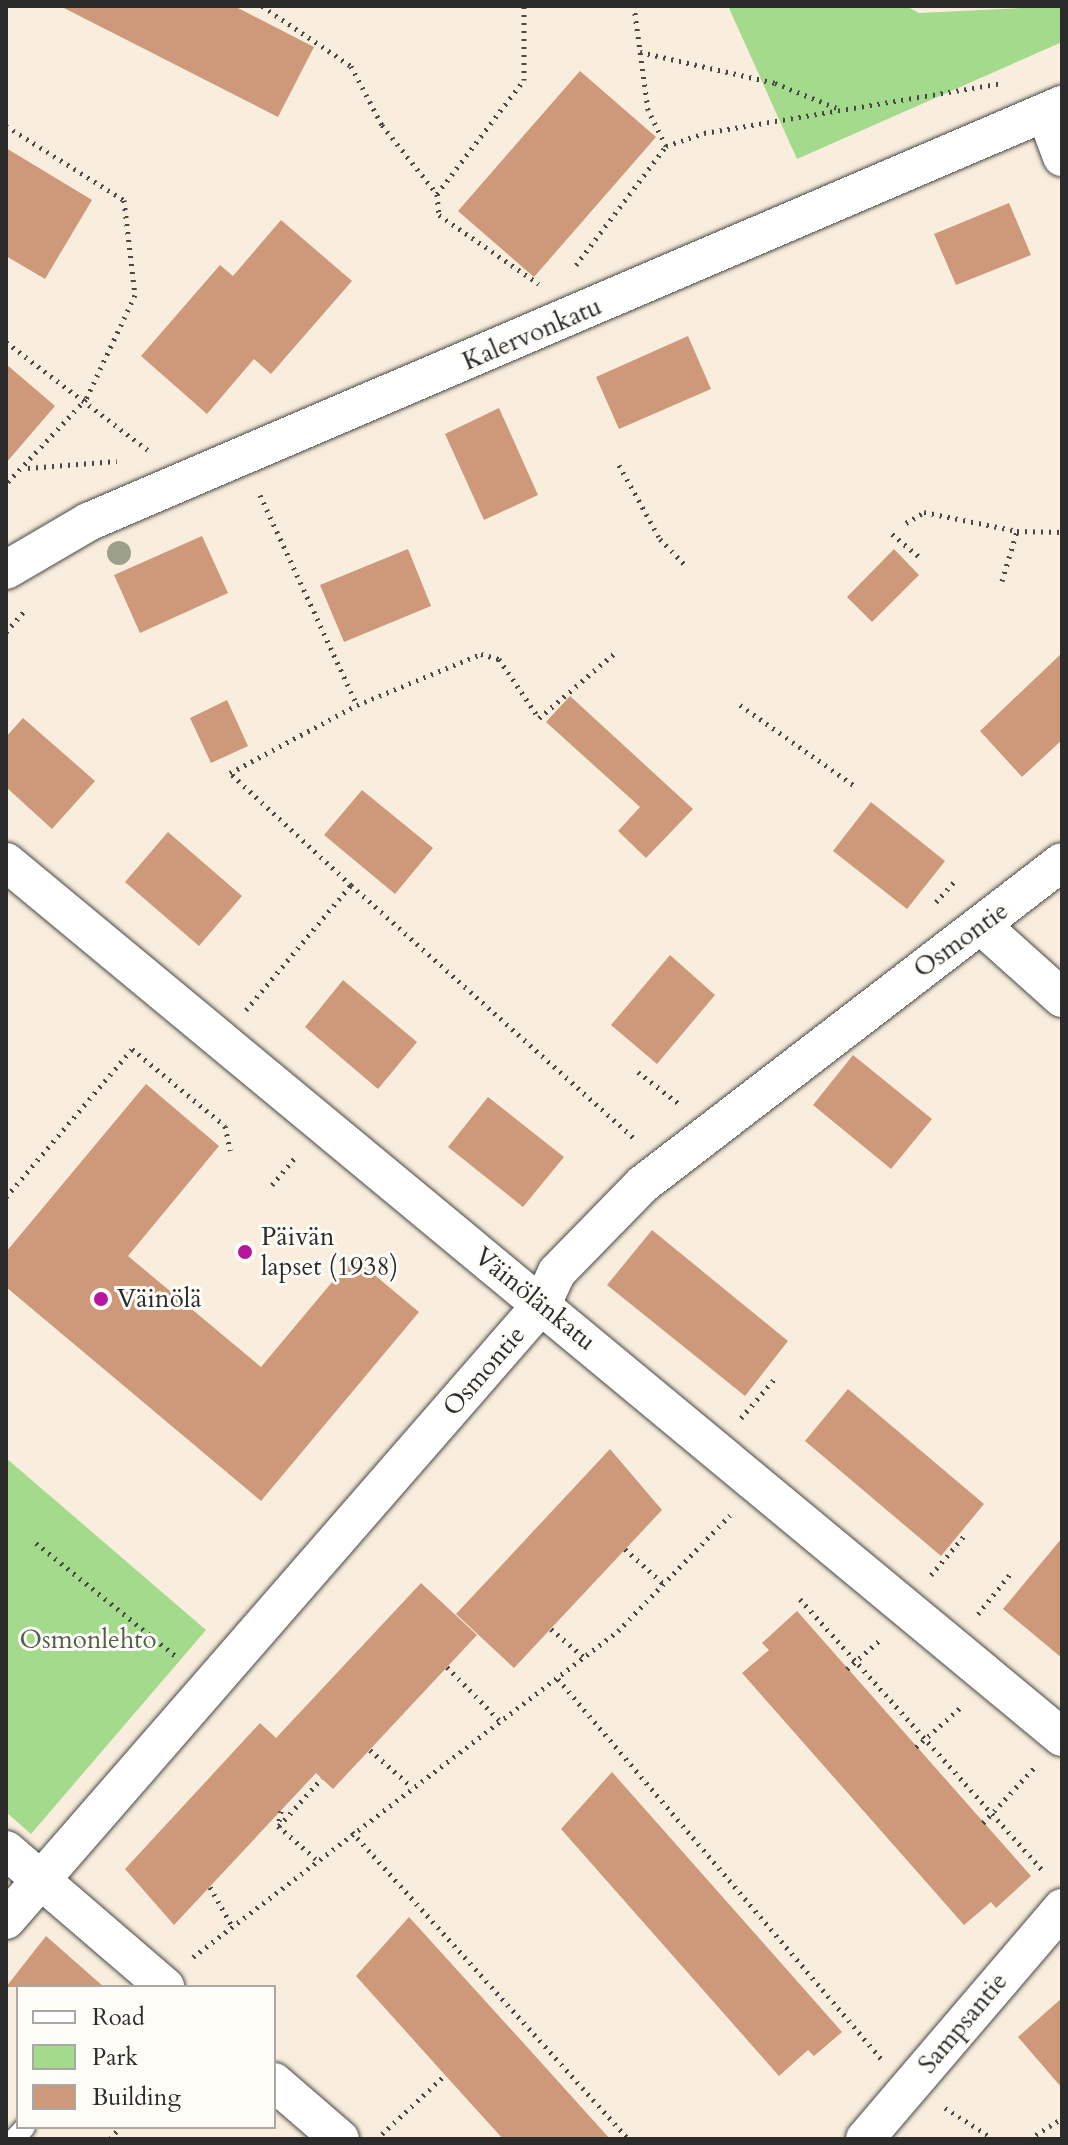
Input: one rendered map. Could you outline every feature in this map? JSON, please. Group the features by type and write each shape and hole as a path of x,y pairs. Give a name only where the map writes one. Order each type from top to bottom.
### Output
{"street":[{"path":"1054,110 1062,157"},
{"name":"Kalervonkatu","path":"6,570 88,522 558,305 1054,110"},
{"name":"Väinölänkatu","path":"6,862 757,1483 1052,1748"},
{"name":"Osmontie","path":"6,1920 542,1304 557,1272 662,1165 871,1004 984,928 1062,862"},
{"path":"984,928 1062,998"},
{"path":"6,1850 51,1867 149,1982"},
{"name":"Sampsantie","path":"865,2139 901,2077 1056,1894"},
{"path":"276,2084 340,2139"}],"path":[{"path":"262,6 351,66 382,125 437,194 439,215 558,305 666,146 838,108 984,82 1010,84"},
{"path":"437,194 524,80 524,6"},
{"path":"634,6 648,110 666,146"},
{"path":"640,52 775,83 838,108"},
{"path":"6,126 124,200 135,295 86,399 28,468 6,484"},
{"path":"6,342 86,399 158,458 145,459"},
{"path":"28,468 132,460"},
{"path":"619,465 660,539 688,568"},
{"path":"254,481 357,705"},
{"path":"906,523 924,512 1017,531 1062,532"},
{"path":"1002,581 1017,531"},
{"path":"892,534 919,557"},
{"path":"616,652 539,718 499,659 481,654 357,705 230,773 648,1151"},
{"path":"740,705 855,786"},
{"path":"249,1006 351,885"},
{"path":"6,1197 132,1049 225,1126 230,1150"},
{"path":"638,1072 688,1111"},
{"path":"272,1185 302,1149"},
{"path":"738,1422 777,1376"},
{"path":"149,1982 232,1926 499,1720 585,1658 666,1586 757,1483"},
{"path":"925,1583 964,1536"},
{"path":"36,1543 211,1685"},
{"path":"625,1549 666,1586"},
{"path":"972,1621 1011,1573"},
{"path":"800,1599 993,1815 1056,1894"},
{"path":"551,1629 585,1658"},
{"path":"847,1669 890,1631"},
{"path":"447,1667 499,1720"},
{"path":"558,1679 862,2044 901,2077 994,2139"},
{"path":"916,1747 970,1699"},
{"path":"983,1823 1052,1748"},
{"path":"370,1750 412,1787"},
{"path":"278,1826 322,1778"},
{"path":"278,1826 281,1811"},
{"path":"278,1826 316,1859"},
{"path":"352,1832 628,2139"},
{"path":"210,1887 232,1926"},
{"path":"378,2138 445,2075"},
{"path":"1029,2139 1062,2118"}],"green space":[{"path":"728,6 906,6 919,13 1062,6 1062,42 797,159"},
{"name":"Osmonlehto","path":"6,1458 206,1630 31,1834 6,1812"}],"building":[{"path":"60,6 234,6 314,47 278,117"},
{"path":"580,71 656,137 534,277 458,211"},
{"path":"6,148 92,200 45,279 6,256"},
{"path":"1009,203 1031,255 956,285 934,234"},
{"path":"281,220 352,281 271,374 254,359 207,414 141,356 220,265 233,276"},
{"path":"688,336 711,389 619,429 596,377"},
{"path":"6,364 55,406 6,463"},
{"path":"499,408 538,495 484,520 445,434"},
{"path":"202,536 228,593 140,633 114,575"},
{"path":"408,549 431,606 344,642 320,585"},
{"path":"894,549 919,575 872,622 847,597"},
{"path":"1062,653 1062,740 1022,777 980,731"},
{"path":"570,696 693,809 646,858 618,831 640,807 546,722"},
{"path":"227,700 248,746 211,763 190,718"},
{"path":"23,718 95,781 52,829 6,787 6,737"},
{"path":"362,790 433,848 395,894 324,835"},
{"path":"871,802 945,861 907,909 833,851"},
{"path":"168,832 242,896 199,946 125,882"},
{"path":"670,955 715,995 657,1064 611,1025"},
{"path":"343,980 417,1042 378,1089 305,1027"},
{"path":"853,1055 932,1119 891,1169 813,1105"},
{"name":"Väinölä","path":"146,1084 219,1146 128,1256 261,1367 353,1257 419,1312 261,1501 6,1287 6,1252"},
{"path":"488,1097 564,1157 523,1207 448,1147"},
{"path":"652,1230 788,1341 745,1396 607,1285"},
{"path":"848,1389 984,1504 941,1556 805,1441"},
{"path":"610,1449 662,1510 514,1668 456,1614"},
{"path":"1062,1538 1062,1658 1003,1609"},
{"path":"421,1583 477,1635 333,1789 316,1773 174,1925 125,1869 260,1723 276,1738"},
{"path":"797,1611 1031,1876 996,1908 991,1902 964,1925 742,1673 769,1650 762,1643"},
{"path":"612,1772 842,2032 814,2056 808,2050 779,2076 561,1829"},
{"path":"409,1917 610,2139 503,2139 445,2075 356,1976"},
{"path":"46,1936 102,1985 16,1985 6,1987"},
{"path":"1062,1998 1062,2088 1018,2037"}],"place":[{"name":"Päivän lapset (1938)","path":"245,1252"},
{"name":"Väinölä","path":"101,1299"}]}
